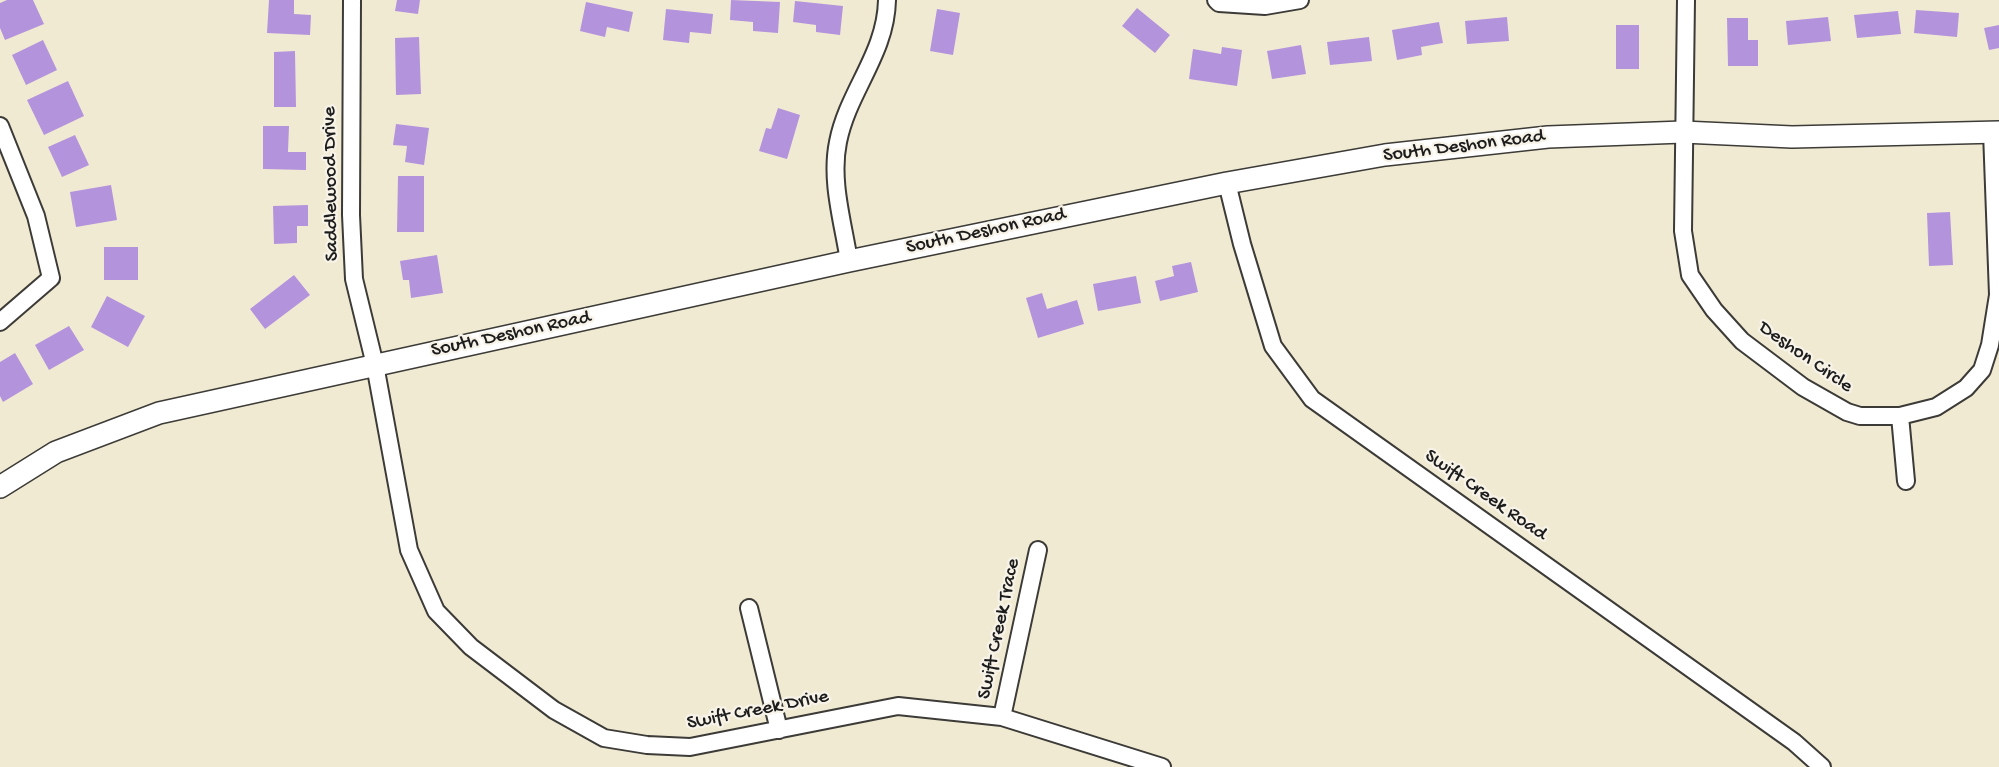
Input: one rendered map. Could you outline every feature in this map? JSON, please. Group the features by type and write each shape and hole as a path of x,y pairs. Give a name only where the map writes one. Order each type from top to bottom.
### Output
{"street":[{"name":"Saddlewood Drive","path":"351,0 351,215 354,279 375,365"},
{"path":"849,261 835,177 838,142 855,92 879,46 887,0"},
{"path":"1216,0 1219,3 1265,6 1300,0"},
{"name":"Deshon Circle","path":"1686,0 1683,231 1690,275 1714,310 1742,341 1803,387 1847,412 1860,417 1900,417 1936,407 1966,388 1982,370 1990,345 1998,295 1996,132"},
{"path":"0,126 36,216 51,278 0,322"},
{"name":"South Deshon Road","path":"0,487 56,452 159,413 849,261 1227,183 1385,155 1548,137 1683,132 1792,137 1996,132"},
{"name":"Swift Creek Road","path":"1227,183 1242,244 1273,346 1312,399 1794,742 1822,767"},
{"name":"Swift Creek Drive","path":"375,365 409,550 436,612 471,647 554,710 604,738 647,745 690,747 898,706 1002,717 1162,767"},
{"path":"1900,417 1906,482"},
{"name":"Swift Creek Trace","path":"1002,717 1038,550"},
{"path":"748,608 778,730"}],"building":[{"path":"7,0 33,0 44,24 5,40 0,28 0,3"},
{"path":"269,0 294,0 294,14 311,15 310,35 267,33"},
{"path":"397,0 420,0 418,14 395,11"},
{"path":"731,0 780,2 778,33 753,31 753,22 730,20"},
{"path":"795,1 843,6 840,35 816,32 816,25 793,22"},
{"path":"586,2 633,12 629,32 607,27 605,37 580,31"},
{"path":"1137,8 1170,35 1155,53 1122,26"},
{"path":"666,9 713,14 711,34 690,32 689,43 663,40"},
{"path":"937,9 960,13 953,55 930,51"},
{"path":"1916,10 1959,13 1957,37 1914,33"},
{"path":"1898,11 1901,34 1857,38 1854,15"},
{"path":"1507,17 1509,41 1467,44 1465,21"},
{"path":"1828,17 1831,41 1788,45 1786,21"},
{"path":"1727,18 1748,18 1748,40 1758,40 1758,66 1728,66"},
{"path":"1439,22 1443,43 1421,47 1422,55 1397,60 1392,30"},
{"path":"1616,25 1639,25 1639,69 1616,69"},
{"path":"1999,25 1999,48 1989,50 1984,28"},
{"path":"419,37 421,94 396,95 395,38"},
{"path":"1369,37 1372,61 1330,65 1327,42"},
{"path":"43,40 57,70 26,85 12,55"},
{"path":"1301,45 1306,74 1272,79 1267,51"},
{"path":"1222,47 1242,50 1237,86 1189,79 1193,49 1221,54"},
{"path":"295,51 296,107 274,107 274,52"},
{"path":"68,81 84,116 44,135 27,100"},
{"path":"778,108 800,115 787,159 759,151 766,128 771,129"},
{"path":"396,124 429,128 424,165 405,162 407,146 393,145"},
{"path":"263,126 289,126 288,152 306,152 306,170 263,169"},
{"path":"75,135 89,165 62,177 48,147"},
{"path":"398,176 424,176 424,232 397,232"},
{"path":"111,185 117,220 76,227 70,192"},
{"path":"308,205 308,226 297,226 297,243 274,244 273,206"},
{"path":"1950,212 1953,265 1929,266 1927,213"},
{"path":"104,247 138,247 138,280 104,280"},
{"path":"437,255 443,293 411,298 409,280 403,280 400,261"},
{"path":"1191,262 1198,292 1160,301 1155,281 1174,276 1172,266"},
{"path":"294,275 310,295 265,329 250,309"},
{"path":"1136,276 1141,303 1098,311 1093,284"},
{"path":"1042,293 1047,309 1077,300 1084,324 1038,338 1026,298"},
{"path":"107,296 145,316 128,347 91,327"},
{"path":"69,326 84,350 49,370 35,345"},
{"path":"15,353 33,384 3,402 0,396 0,362"}]}
